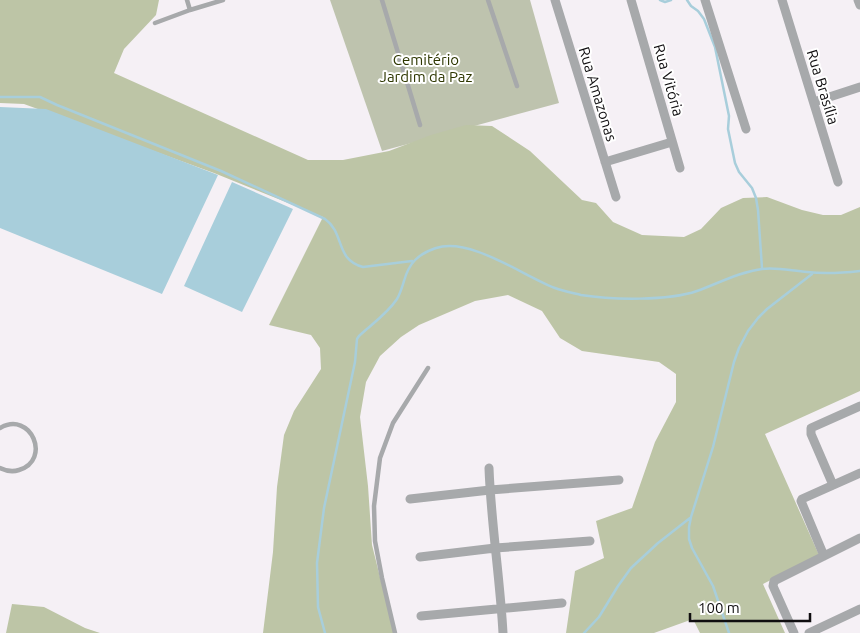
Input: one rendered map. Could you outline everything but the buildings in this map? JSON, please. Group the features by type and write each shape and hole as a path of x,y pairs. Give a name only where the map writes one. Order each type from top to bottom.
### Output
{"street":[{"name":"Rua Amazonas","path":"555,0 616,196"},
{"name":"Rua Vitória","path":"631,0 680,168"},
{"path":"705,0 746,129"},
{"name":"Rua Brasília","path":"782,0 838,182"},
{"path":"858,0 860,5"},
{"path":"814,102 860,87"},
{"path":"605,162 672,142"},
{"path":"833,485 810,431 812,428 860,406"},
{"path":"489,468 503,633"},
{"path":"824,556 801,501 860,473"},
{"path":"410,498 619,480"},
{"path":"794,633 773,583 774,581 860,538"},
{"path":"420,558 495,548 590,541"},
{"path":"421,616 562,603"},
{"path":"809,633 860,609"}],"lane":[{"path":"187,0 190,10"},
{"path":"155,23 223,0"},
{"path":"382,0 420,125"},
{"path":"488,0 517,86"},
{"path":"395,633 375,541 374,506 380,458 393,423 428,368"},
{"path":"0,428 11,424 25,427 34,438 36,452 34,458 24,468 10,472 0,468"}],"green space":[{"path":"0,0 159,0 156,15 124,49 114,73 308,160 343,160 389,151 431,135 466,125 492,126 530,151 582,200 596,203 613,222 642,235 684,237 701,229 721,208 743,198 767,197 802,210 823,215 841,215 860,207 860,391 765,434 819,555 763,584 785,633 700,633 693,619 654,633 566,633 575,571 604,558 596,521 632,508 655,442 676,402 676,374 659,362 582,351 560,338 542,311 508,295 475,301 419,325 401,337 380,356 366,382 360,417 368,486 372,545 394,633 263,633 284,435 294,411 321,369 320,348 311,335 269,325 323,217 214,173 24,104 0,103"},
{"name":"Cemitério Jardim da Paz","path":"330,0 530,0 559,103 382,151"},
{"path":"12,604 44,607 85,628 100,633 6,633"}],"water":[{"path":"0,107 46,109 218,175 162,294 0,228"},
{"path":"232,182 293,209 242,312 184,286"}],"waterway":[{"path":"660,0 665,2 671,0"},
{"path":"687,0 704,19 715,47 729,116 728,129 735,163 739,172 752,188 756,198 762,268"},
{"path":"0,97 40,97 221,171 325,219 335,231 348,259 354,264 363,267 412,261"},
{"path":"325,633 318,607 317,563 324,508 355,362 357,339 397,299 409,269 419,256 436,248 450,246 465,248 497,259 558,289 581,295 624,299 671,297 685,294 737,275 762,269 820,273 860,271"},
{"path":"729,633 713,586 689,539 691,517 713,447 739,348 758,318 812,274"},
{"path":"584,633 599,617 631,568 658,543 690,518"}]}
